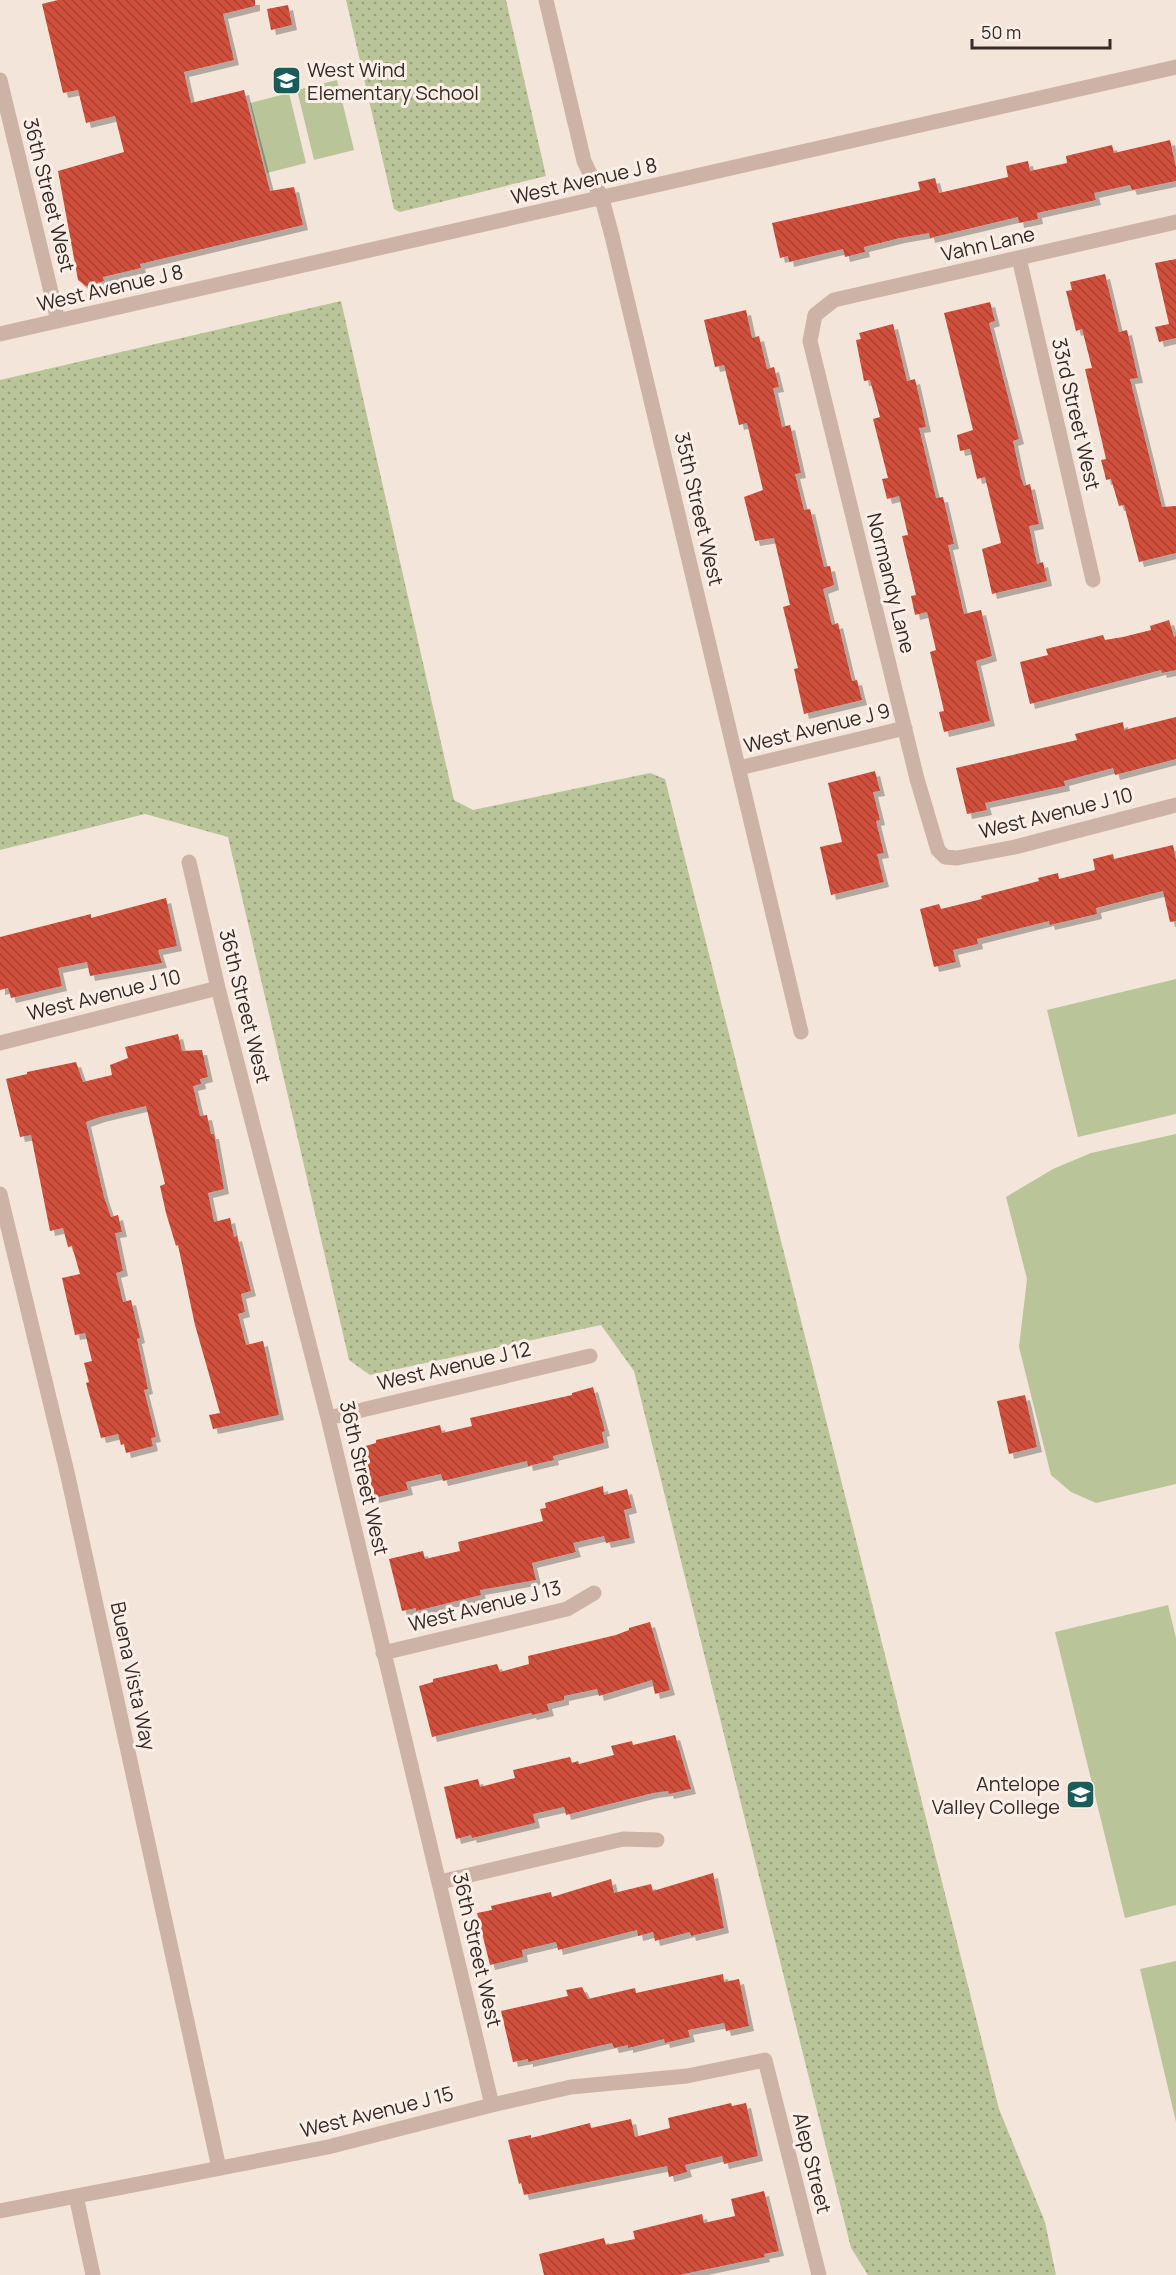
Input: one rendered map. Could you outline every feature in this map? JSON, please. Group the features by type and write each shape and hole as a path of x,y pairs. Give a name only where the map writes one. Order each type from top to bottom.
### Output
{"street":[{"name":"35th Street West","path":"546,0 584,161 602,199 801,1032"},
{"name":"West Avenue J 8","path":"0,334 1176,67"},
{"name":"36th Street West","path":"0,80 58,321"},
{"name":"Vahn Lane","path":"815,315 834,300 1176,222"},
{"name":"33rd Street West","path":"1019,258 1093,580"},
{"name":"Normandy Lane","path":"815,315 810,341 905,728 938,850 945,857"},
{"name":"West Avenue J 9","path":"738,768 905,728"},
{"name":"West Avenue J 10","path":"945,857 957,858 1015,847 1176,805"},
{"name":"36th Street West","path":"189,862 218,988 328,1418 492,2104"},
{"name":"West Avenue J 10","path":"0,1043 218,988"},
{"name":"Buena Vista Way","path":"0,1194 67,1472 219,2168"},
{"name":"West Avenue J 12","path":"328,1418 590,1356"},
{"name":"West Avenue J 13","path":"383,1653 567,1609 594,1593"},
{"path":"440,1882 623,1839 657,1840"},
{"name":"West Avenue J 15","path":"0,2211 328,2147 492,2104 571,2087 687,2076 765,2061"},
{"name":"Alep Street","path":"765,2061 819,2275"},
{"path":"75,2196 93,2275"}],"green space":[{"path":"346,0 506,0 546,176 400,212 394,209"},
{"path":"337,80 354,150 314,160 297,90"},
{"path":"289,93 306,163 267,173 250,103"},
{"path":"341,301 454,800 473,810 650,773 665,779 999,2109 1045,2222 1056,2275 868,2275 851,2248 634,1371 601,1325 370,1375 349,1360 228,837 145,814 0,850 0,380"},
{"path":"1176,979 1176,1114 1078,1137 1047,1010"},
{"path":"1176,1134 1176,1484 1096,1503 1071,1492 1051,1475 1019,1347 1027,1279 1006,1197 1053,1169 1091,1153"},
{"path":"1168,1605 1176,1638 1176,1905 1125,1918 1055,1632"},
{"path":"1176,1961 1176,2122 1140,1969"}],"building":[{"path":"58,0 255,0 255,6 223,14 234,60 184,72 191,103 244,90 270,191 294,187 303,225 140,264 141,268 103,277 104,281 86,286 78,280 58,171 124,152 115,116 86,123 78,90 63,93 42,4"},
{"path":"288,5 292,25 271,30 267,9"},
{"path":"1170,140 1176,167 1176,181 1132,190 1130,185 1094,193 1096,200 1037,213 1038,219 1019,223 1018,217 930,238 929,233 900,238 864,247 865,252 845,257 843,249 789,262 788,256 780,258 772,223 920,190 918,182 935,178 939,193 1008,177 1006,166 1028,161 1030,171 1067,163 1066,156 1112,145 1114,153"},
{"path":"1176,259 1176,338 1159,342 1155,327 1169,324 1155,263"},
{"path":"1105,274 1119,332 1127,330 1138,378 1130,379 1162,507 1176,506 1176,553 1139,562 1124,505 1119,506 1111,479 1106,480 1101,460 1106,459 1085,369 1092,368 1082,329 1076,331 1066,291 1072,290 1070,282"},
{"path":"990,302 995,321 989,323 1019,439 1013,441 1021,478 1024,486 1030,484 1039,524 1029,526 1037,564 1043,562 1047,581 992,594 982,549 1001,543 985,477 977,479 970,449 960,451 957,435 973,430 944,313"},
{"path":"746,310 752,338 759,336 767,369 774,367 779,387 773,388 782,427 790,425 801,473 795,474 804,510 810,509 824,567 830,566 834,585 823,589 832,625 838,623 852,681 857,680 862,700 804,714 794,669 798,668 783,607 790,605 774,538 755,541 744,497 763,490 747,423 739,425 724,365 715,367 704,320"},
{"path":"893,324 907,381 915,379 926,427 919,428 936,498 943,497 954,544 948,545 964,614 981,610 992,656 976,661 990,721 944,732 939,712 944,711 930,652 936,650 927,612 915,615 911,596 916,595 902,536 908,535 899,496 887,499 882,479 888,478 873,419 880,417 870,380 864,381 856,340 861,339 859,333"},
{"path":"1169,620 1174,637 1176,636 1176,670 1162,673 1161,670 1030,704 1020,662 1048,655 1046,649 1103,635 1105,640 1123,637 1151,630 1150,626"},
{"path":"1176,717 1176,759 1115,775 1113,768 1064,781 1065,786 985,803 987,810 967,814 956,768 1077,740 1075,734 1123,722 1124,730"},
{"path":"875,771 880,791 873,792 880,820 876,821 884,853 877,854 884,882 831,895 820,847 842,842 828,783"},
{"path":"1173,845 1176,860 1176,921 1170,922 1163,891 1096,908 1097,914 1050,925 1049,921 977,939 978,944 953,950 956,962 934,967 920,909 939,904 941,909 982,899 981,896 1039,881 1038,878 1058,873 1059,879 1095,870 1093,859 1113,854 1114,859"},
{"path":"166,898 177,946 158,950 162,963 90,976 87,962 58,968 62,986 11,998 8,988 0,990 0,937 91,914 91,918"},
{"path":"178,1034 182,1051 202,1050 208,1077 200,1079 201,1084 193,1086 200,1116 207,1115 211,1134 214,1134 224,1189 208,1193 214,1222 230,1218 234,1237 237,1236 251,1291 241,1294 245,1312 238,1314 246,1345 263,1341 279,1415 213,1429 209,1415 220,1413 195,1325 178,1245 176,1246 166,1213 160,1186 165,1184 146,1106 100,1117 86,1122 104,1197 111,1217 118,1215 122,1232 115,1233 123,1271 116,1273 123,1302 131,1300 148,1389 144,1390 156,1437 151,1438 153,1446 126,1453 118,1434 101,1438 86,1383 89,1382 84,1363 92,1361 85,1333 75,1335 62,1278 80,1274 72,1246 68,1247 63,1228 50,1231 31,1135 20,1137 6,1079 27,1074 27,1072 76,1062 83,1082 112,1075 110,1065 128,1058 125,1047"},
{"path":"593,1387 605,1431 602,1432 604,1443 553,1456 554,1460 528,1466 527,1461 443,1481 441,1474 406,1482 408,1490 374,1498 362,1447 376,1443 376,1440 440,1425 442,1433 472,1426 470,1418 572,1395 572,1393"},
{"path":"1025,1395 1037,1447 1009,1454 997,1401"},
{"path":"603,1486 604,1495 627,1489 632,1508 624,1510 630,1538 606,1543 604,1536 573,1543 576,1552 532,1563 536,1580 480,1590 481,1595 416,1611 416,1608 402,1611 389,1559 423,1551 425,1559 460,1551 458,1542 543,1521 540,1509 546,1508 545,1503"},
{"path":"650,1622 670,1690 655,1694 652,1680 599,1696 597,1689 564,1696 564,1700 547,1704 549,1711 532,1715 531,1713 432,1737 419,1686 433,1682 433,1679 497,1664 500,1672 529,1664 528,1656 616,1635 629,1628"},
{"path":"675,1735 691,1789 669,1794 668,1791 653,1793 566,1815 564,1807 533,1814 535,1823 472,1838 471,1835 456,1839 444,1787 478,1779 480,1787 515,1778 513,1770 570,1757 572,1763 578,1761 579,1764 614,1755 611,1746 632,1741 633,1745"},
{"path":"713,1873 724,1928 691,1936 690,1932 655,1941 653,1932 638,1936 637,1930 558,1950 556,1942 522,1950 523,1957 490,1965 477,1913 492,1910 491,1906 551,1892 552,1897 611,1879 614,1893 651,1884 653,1891"},
{"path":"723,1974 724,1982 739,1979 749,2026 726,2031 724,2023 688,2030 690,2037 665,2043 664,2039 628,2048 628,2045 614,2048 612,2043 528,2062 528,2059 513,2062 501,2011 568,1996 566,1990 582,1987 588,1999 635,1988 636,1993"},
{"path":"731,2103 732,2106 746,2103 758,2156 724,2164 722,2156 685,2165 687,2172 669,2177 667,2166 524,2195 521,2183 519,2184 508,2140 531,2135 531,2138 590,2123 591,2128 631,2119 635,2137 670,2128 668,2118"},
{"path":"764,2191 779,2251 764,2254 765,2257 679,2275 544,2275 539,2254 604,2238 606,2245 635,2239 633,2231 702,2214 704,2223 735,2216 731,2199"}],"place":[{"name":"West Wind Elementary School","path":"286,81"},
{"name":"Antelope Valley College","path":"1081,1795"}]}
